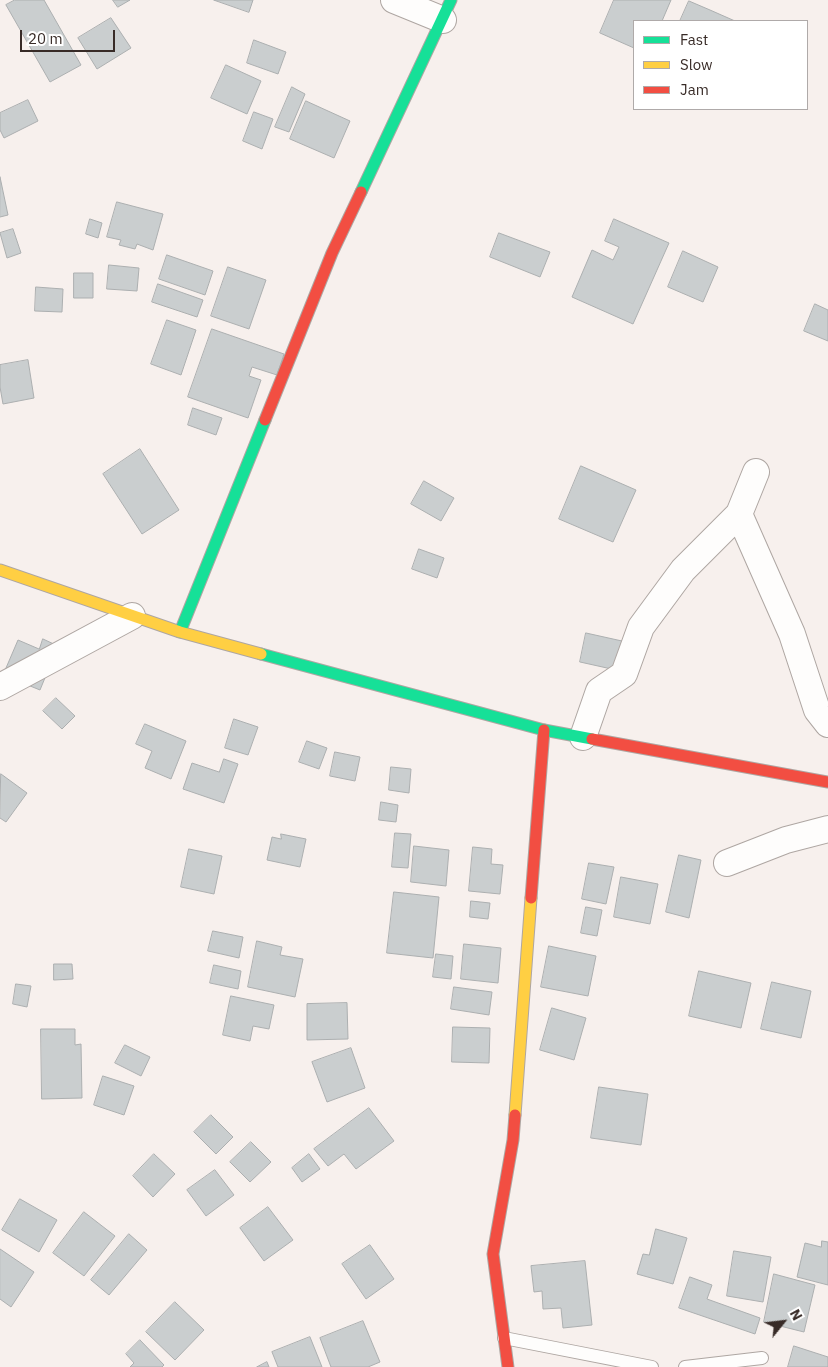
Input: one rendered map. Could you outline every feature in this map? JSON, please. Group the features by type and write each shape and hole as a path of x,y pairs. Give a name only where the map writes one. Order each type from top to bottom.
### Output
{"street":[{"path":"180,632 332,253 447,10 394,0"},
{"path":"583,737 599,691 624,674 641,627 684,570 739,514 756,472"},
{"path":"739,514 792,634 817,710 828,724"},
{"path":"0,570 180,632 544,730 828,782"},
{"path":"0,687 132,616"},
{"path":"508,1367 492,1254 513,1140 544,730"},
{"path":"727,863 786,840 828,829"}],"lane":[{"path":"504,1338 652,1367"},
{"path":"685,1367 762,1358"}],"building":[{"path":"15,0 44,0 81,65 50,82 6,5"},
{"path":"113,0 130,0 118,7"},
{"path":"214,0 253,0 249,12"},
{"path":"614,0 671,0 662,20 633,20 633,48 600,33"},
{"path":"689,1 733,20 680,20"},
{"path":"111,18 131,48 97,69 78,38"},
{"path":"254,40 286,52 278,74 247,63"},
{"path":"226,65 261,81 247,114 211,98"},
{"path":"292,87 305,94 289,132 275,127"},
{"path":"28,100 38,121 4,138 0,130 0,113"},
{"path":"306,101 350,121 334,158 290,139"},
{"path":"254,112 273,119 262,149 243,141"},
{"path":"0,177 8,215 0,217"},
{"path":"117,202 163,214 153,250 137,244 135,249 119,245 121,240 107,237"},
{"path":"90,219 102,223 98,238 86,234"},
{"path":"614,219 669,243 633,324 572,297 592,250 613,260 619,247 605,241"},
{"path":"13,229 21,253 7,258 0,233"},
{"path":"499,233 550,252 540,277 490,257"},
{"path":"683,251 718,267 703,302 668,287"},
{"path":"167,255 213,271 205,295 159,279"},
{"path":"109,265 139,268 137,291 107,289"},
{"path":"228,267 266,280 249,329 211,316"},
{"path":"74,273 93,273 93,298 74,298"},
{"path":"158,284 203,300 197,317 152,302"},
{"path":"36,287 63,289 62,312 35,311"},
{"path":"815,304 828,310 828,341 804,331"},
{"path":"167,320 196,330 181,375 151,364"},
{"path":"212,329 284,354 277,375 252,367 249,376 261,380 248,418 188,397"},
{"path":"28,360 34,398 3,404 0,387 0,365"},
{"path":"193,408 222,418 216,435 188,425"},
{"path":"140,449 179,510 142,534 103,474"},
{"path":"581,466 636,490 613,542 559,519"},
{"path":"424,481 454,498 441,521 411,504"},
{"path":"419,549 444,558 437,578 412,569"},
{"path":"586,633 622,641 616,670 580,662"},
{"path":"43,639 58,646 40,690 3,675 18,640 39,649"},
{"path":"56,698 75,716 62,729 43,711"},
{"path":"234,719 258,727 248,755 225,748"},
{"path":"145,724 186,741 171,779 145,768 152,751 136,744"},
{"path":"307,741 327,748 319,769 299,762"},
{"path":"335,752 360,757 355,781 330,776"},
{"path":"224,759 238,764 224,803 183,789 192,763 219,772"},
{"path":"391,767 411,769 409,793 389,790"},
{"path":"1,774 27,793 6,822 0,818"},
{"path":"381,802 398,805 396,822 379,820"},
{"path":"395,833 411,834 408,868 392,867"},
{"path":"281,834 306,839 300,867 267,860 272,837 281,839"},
{"path":"414,846 449,850 446,886 411,882"},
{"path":"473,847 492,849 491,864 503,865 500,894 469,891"},
{"path":"189,849 222,856 214,894 181,887"},
{"path":"679,855 701,860 689,918 666,912"},
{"path":"589,863 614,867 606,904 582,899"},
{"path":"621,877 658,884 650,924 614,917"},
{"path":"394,892 439,897 433,958 387,953"},
{"path":"471,901 490,903 488,919 470,917"},
{"path":"586,907 602,910 597,936 581,933"},
{"path":"213,931 243,937 239,958 208,951"},
{"path":"257,941 282,947 280,955 303,959 295,997 248,987"},
{"path":"464,944 501,948 498,983 461,979"},
{"path":"549,946 596,956 588,996 541,987"},
{"path":"436,954 453,956 451,979 433,977"},
{"path":"54,964 72,964 73,979 54,980"},
{"path":"214,965 241,971 238,989 210,983"},
{"path":"699,971 751,983 741,1028 689,1016"},
{"path":"772,982 811,991 801,1038 761,1029"},
{"path":"16,984 31,986 27,1007 13,1004"},
{"path":"454,987 492,992 489,1015 451,1009"},
{"path":"231,996 274,1005 269,1029 253,1026 250,1041 223,1035"},
{"path":"347,1003 348,1039 307,1040 307,1004"},
{"path":"552,1008 586,1018 574,1060 540,1050"},
{"path":"453,1027 490,1028 489,1063 452,1062"},
{"path":"41,1029 75,1029 75,1045 81,1044 82,1098 42,1099"},
{"path":"125,1045 150,1057 141,1076 115,1063"},
{"path":"351,1048 365,1088 327,1102 312,1062"},
{"path":"103,1076 134,1086 124,1115 94,1105"},
{"path":"599,1087 648,1094 641,1145 591,1138"},
{"path":"369,1108 394,1141 356,1169 344,1154 328,1166 314,1149"},
{"path":"211,1115 233,1137 216,1154 194,1132"},
{"path":"251,1142 271,1162 250,1182 230,1162"},
{"path":"154,1154 175,1174 153,1197 133,1176"},
{"path":"309,1154 320,1169 302,1182 292,1168"},
{"path":"215,1170 234,1195 206,1216 187,1190"},
{"path":"20,1199 57,1220 39,1252 2,1230"},
{"path":"268,1207 293,1240 264,1261 240,1228"},
{"path":"84,1212 115,1236 84,1276 53,1253"},
{"path":"656,1229 687,1238 673,1284 637,1274 643,1254 649,1255"},
{"path":"129,1234 147,1250 109,1295 91,1280"},
{"path":"822,1241 828,1242 828,1285 797,1277 805,1243 821,1247"},
{"path":"370,1245 394,1279 366,1299 342,1264"},
{"path":"0,1249 34,1272 11,1307 0,1299"},
{"path":"734,1251 771,1257 763,1302 727,1296"},
{"path":"585,1261 592,1325 563,1328 561,1308 543,1309 542,1291 534,1292 531,1266"},
{"path":"774,1274 815,1285 804,1332 764,1322"},
{"path":"690,1277 712,1285 707,1299 760,1318 755,1334 679,1308"},
{"path":"175,1302 204,1330 175,1360 146,1332"},
{"path":"363,1321 380,1362 368,1367 331,1367 320,1338"},
{"path":"310,1337 322,1367 278,1367 272,1352"},
{"path":"140,1340 164,1365 162,1367 130,1367 134,1363 126,1354"},
{"path":"794,1346 828,1357 828,1367 788,1367"},
{"path":"267,1362 269,1367 257,1367"}],"traffic: fast":[{"path":"361,192 451,0"},
{"path":"180,632 265,420"},
{"path":"261,654 544,730 592,739"}],"traffic: slow":[{"path":"0,570 180,632 261,654"},
{"path":"515,1115 531,898"}],"traffic: jam":[{"path":"265,420 332,253 361,192"},
{"path":"531,898 544,730"},
{"path":"592,739 828,782"},
{"path":"508,1367 493,1254 513,1140 515,1115"}]}
